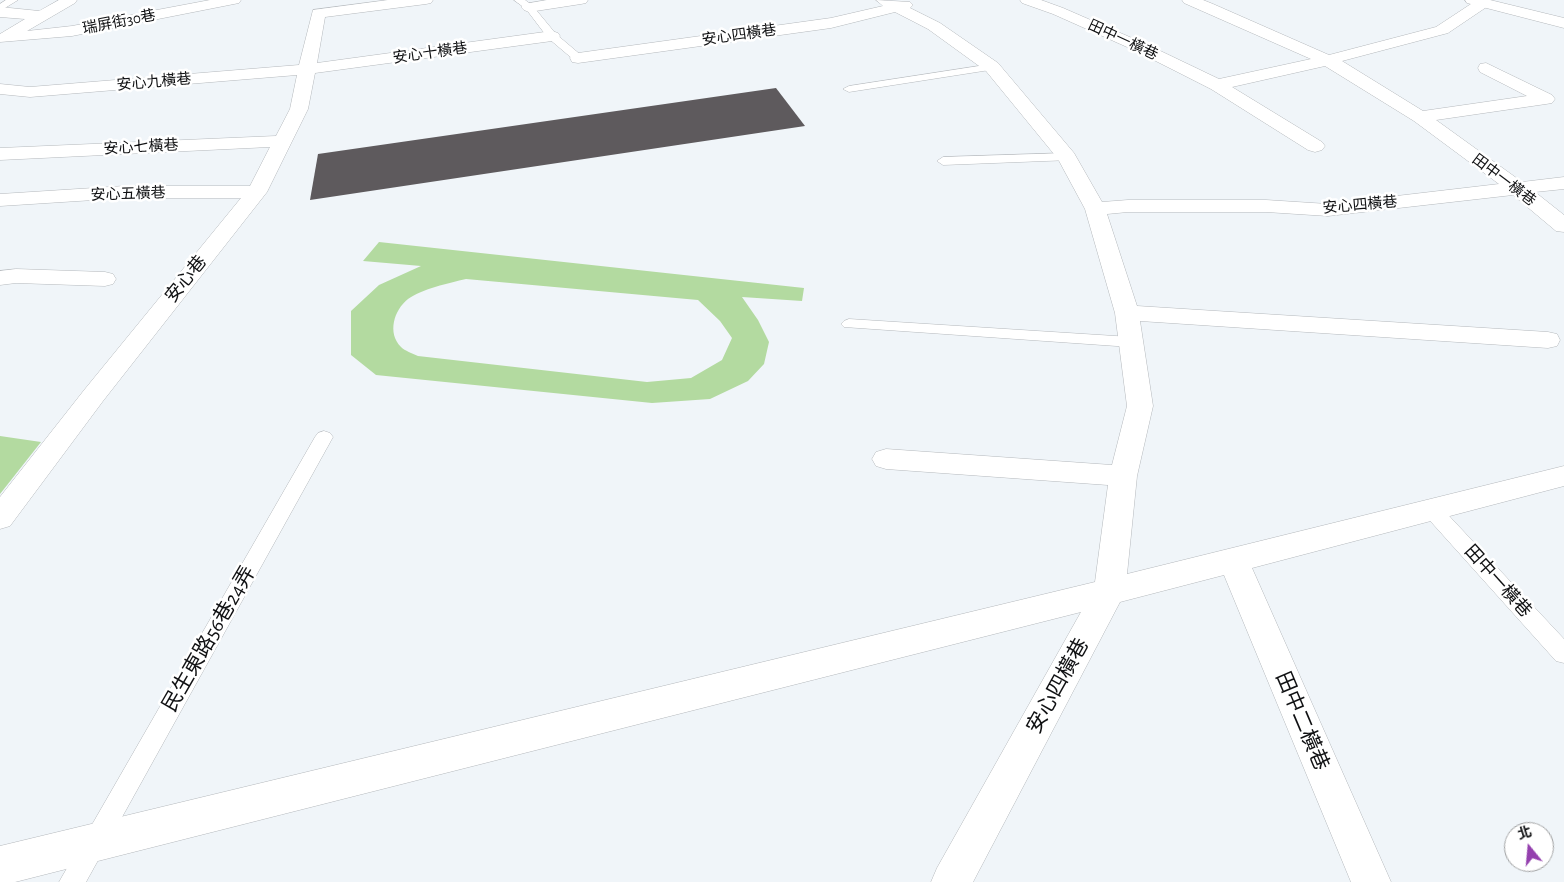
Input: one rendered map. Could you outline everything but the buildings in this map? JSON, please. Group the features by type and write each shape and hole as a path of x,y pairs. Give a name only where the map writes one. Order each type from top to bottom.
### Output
{"street":[{"path":"2,39 70,0"},
{"name":"瑞屏街30巷","path":"2,39 72,31 234,0"},
{"name":"安心巷","path":"0,518 94,395 257,192 299,109 318,13 426,0"},
{"path":"524,3 581,0"},
{"name":"田中一橫巷","path":"1027,0 1058,11 1142,48 1216,85 1315,146"},
{"name":"田中一橫巷","path":"1189,0 1208,6 1328,60 1420,117 1517,188 1564,226"},
{"path":"1216,85 1328,60 1442,30 1478,1 1564,23"},
{"name":"安心四橫巷","path":"578,58 831,23 899,3 992,67 1066,157 1095,209 1127,313 1140,406 1123,476 1118,531 1109,592 950,882"},
{"path":"0,12 41,16"},
{"name":"安心十橫巷","path":"308,69 552,36"},
{"path":"1420,117 1546,99 1486,68"},
{"name":"安心九橫巷","path":"0,90 30,92 308,69"},
{"name":"安心七橫巷","path":"0,154 283,141"},
{"name":"安心四橫巷","path":"1095,209 1128,206 1266,206 1328,210 1564,183"},
{"name":"安心五橫巷","path":"0,200 125,192 257,192"},
{"path":"0,278 16,276 105,279"},
{"path":"1127,313 1548,340"},
{"path":"886,459 1123,476"},
{"path":"0,866 1109,592 1564,476"},
{"name":"田中二橫巷","path":"1233,560 1372,882"}],"lane":[{"path":"0,8 12,0"},
{"path":"524,3 552,36 578,58"},
{"path":"849,89 992,67"},
{"path":"943,161 1066,157"},
{"path":"850,324 1131,342"},
{"name":"民生東路56巷24弄","path":"72,882 324,437"},
{"name":"田中一橫巷","path":"1431,509 1564,654"}],"green space":[{"path":"379,242 804,288 802,301 742,297 758,320 769,342 764,364 748,381 710,399 652,403 376,375 351,355 351,311 379,285 421,266 363,261","holes":["466,279 698,300 720,321 732,338 722,360 691,378 647,382 418,356 401,347 394,335 393,329 396,315 408,299 428,289"]},
{"path":"0,436 41,442 0,494"}]}
